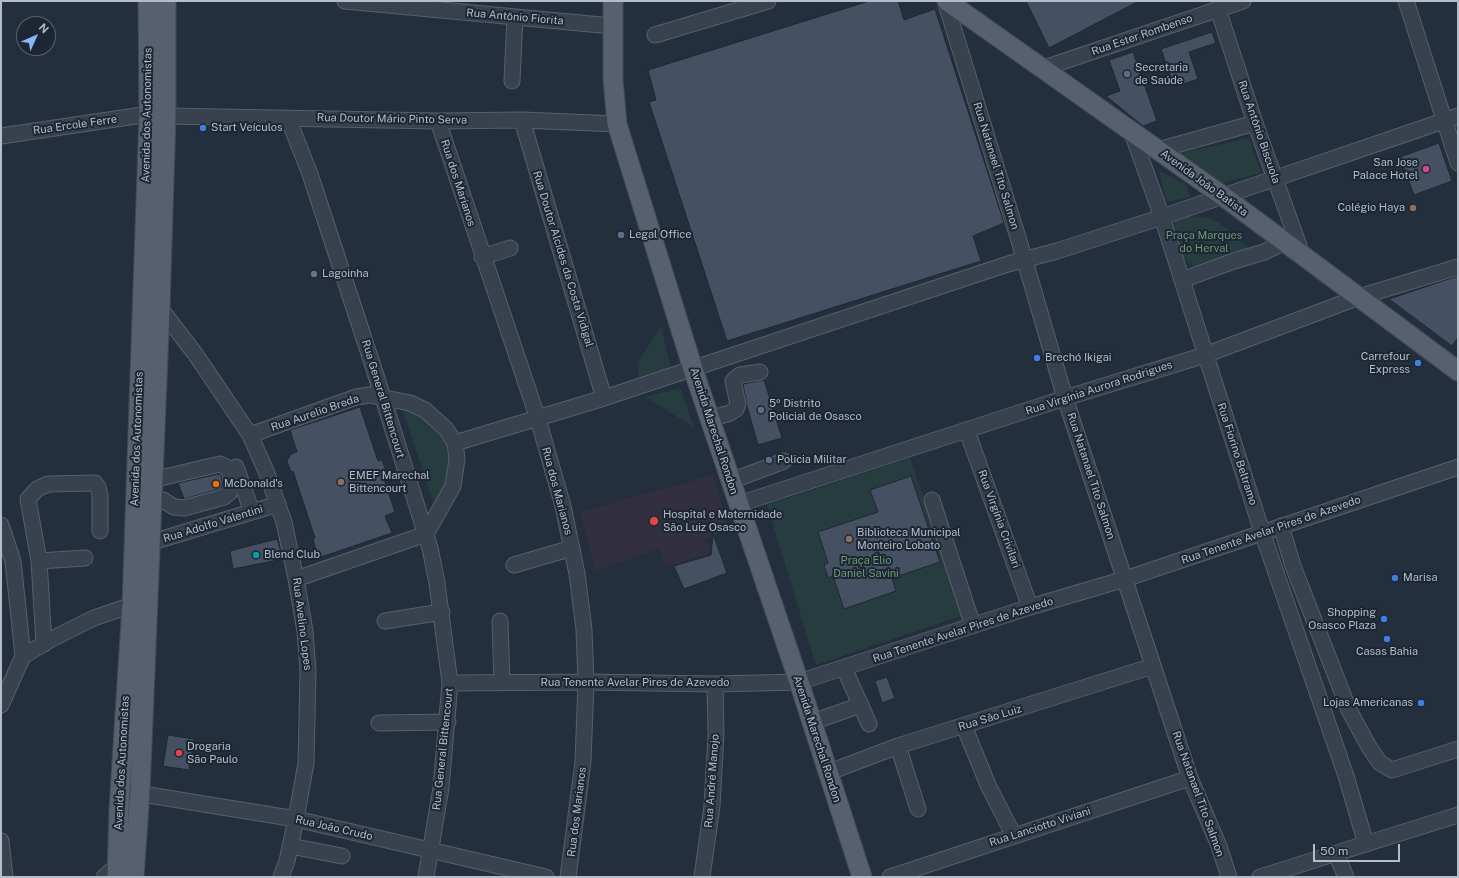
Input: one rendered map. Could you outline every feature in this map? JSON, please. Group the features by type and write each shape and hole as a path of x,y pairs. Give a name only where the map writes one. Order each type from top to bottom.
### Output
{"main road":[{"name":"Avenida dos Autonomistas","path":"134,877 140,792 149,543 160,308 158,115 148,1"},
{"name":"Avenida dos Autonomistas","path":"113,873 132,605 158,115 166,1"},
{"name":"Avenida Marechal Rondon","path":"613,1 612,26 614,98 618,124 693,369 800,682 827,772 862,877"},
{"name":"Avenida João Batista","path":"946,1 1223,196 1458,371"}],"street":[{"name":"Rua Antônio Fiorita","path":"345,1 612,26"},
{"path":"655,36 768,1"},
{"name":"Rua Natanael Tito Salmon","path":"946,1 1025,259 1065,398 1190,778 1229,877"},
{"name":"Rua Ester Rombenso","path":"1041,69 1243,1"},
{"path":"1406,1 1451,118 1458,164"},
{"name":"Rua Antônio Biscuola","path":"1218,9 1255,123 1302,254"},
{"path":"512,81 515,17"},
{"name":"Rua Doutor Mário Pinto Serva","path":"158,115 438,121 522,120 618,124"},
{"name":"Rua Ercole Ferre","path":"1,136 158,115"},
{"name":"Rua General Bittencourt","path":"288,118 310,174 426,534 436,576 442,612 450,683 448,722 440,788 426,877"},
{"path":"296,579 426,534 453,486 457,460 455,443 604,398 1025,259 1057,251 1162,217 1451,118"},
{"name":"Rua Doutor Alcides da Costa Vidigal","path":"522,120 604,398"},
{"name":"Rua dos Marianos","path":"438,121 482,257 538,419 563,506 572,548 584,628 586,682 583,762 568,877"},
{"path":"1158,150 1255,123"},
{"name":"Rua Fiorino Beltramo","path":"1131,130 1162,217 1262,532 1346,776 1366,844"},
{"path":"1182,280 1264,252 1285,242"},
{"path":"482,257 510,248"},
{"name":"Rua Virgínia Aurora Rodrigues","path":"738,504 1065,398 1205,355 1359,297 1458,267"},
{"name":"Rua Avelino Lopes","path":"160,308 204,367 250,436 266,471 284,522 296,579 307,663 308,710 306,763 296,819 281,877"},
{"path":"710,419 730,413 736,409 738,404 733,381 736,378 740,375 760,372"},
{"name":"Rua Aurelio Breda","path":"250,436 356,397 370,395 410,403 425,410 446,429 455,443"},
{"name":"Rua Virgínia Crivilari","path":"967,431 1030,607"},
{"path":"223,457 229,458 235,464 252,512"},
{"path":"731,481 784,461"},
{"name":"Rua Tenente Avelar Pires de Azevedo","path":"450,683 586,682 715,684 800,682 1030,607 1125,579 1458,467"},
{"path":"44,644 39,561 28,504 31,494 37,489 48,484 65,482 97,484 100,496 100,531"},
{"path":"932,500 973,626"},
{"name":"Rua Adolfo Valentini","path":"149,543 278,504"},
{"path":"1,525 13,562 23,656 1,705"},
{"path":"1281,526 1293,566 1349,710 1369,747 1380,763 1392,770 1458,748"},
{"path":"514,565 572,548"},
{"path":"39,561 85,558"},
{"path":"23,656 94,618 132,605"},
{"path":"385,621 442,612"},
{"path":"500,620 502,682"},
{"name":"Rua São Luiz","path":"827,772 898,746 1153,666"},
{"path":"844,668 869,724"},
{"name":"Rua André Manojo","path":"702,877 712,806 716,735 715,684"},
{"path":"812,722 861,704"},
{"path":"379,723 448,722"},
{"path":"964,726 988,784 1014,836"},
{"path":"898,746 918,809"},
{"name":"Rua Lanciotto Viviani","path":"890,877 1190,778"},
{"name":"Rua João Crudo","path":"120,791 140,792 296,819 546,877"},
{"path":"1260,877 1458,815"},
{"path":"1,841 5,877"},
{"path":"290,846 342,856"},
{"path":"1336,854 1346,877"}],"shaded area":[{"name":"Hospital e Maternidade São Luiz Osasco","path":"713,475 729,529 705,539 710,553 666,566 659,549 595,571 580,512"}],"green space":[{"path":"1249,138 1261,173 1219,184 1177,154"},
{"name":"Praça Marques do Herval","path":"1159,171 1186,184 1190,197 1167,202"},
{"name":"Praça Marques do Herval","path":"1189,216 1210,218 1221,224 1252,250 1198,270 1184,259 1173,220"},
{"path":"661,326 671,368 639,377 637,364"},
{"path":"680,388 694,427 645,397"},
{"path":"402,408 437,422 449,446 451,454 443,496 433,501"},
{"name":"Praça Élio Daniel Savini","path":"910,458 964,615 816,665 767,505"}],"building":[{"path":"869,1 898,1 904,20 935,9 1004,223 973,236 981,261 727,341 649,102 656,100 648,70"},
{"path":"1026,1 1139,1 1049,48"},
{"path":"1212,32 1216,43 1189,52 1198,79 1174,87 1161,49"},
{"name":"Secretaria de Saúde","path":"1133,52 1157,121 1143,126 1106,96 1120,91 1109,60"},
{"name":"San Jose Palace Hotel","path":"1439,143 1452,181 1414,195 1400,157"},
{"path":"1458,276 1458,337 1452,346 1389,299"},
{"name":"5º Distrito Policial de Osasco","path":"764,380 782,438 758,445 747,406 743,384"},
{"name":"EMEF Marechal Bittencourt","path":"360,407 378,461 382,460 388,477 384,479 395,512 385,516 392,533 318,558 313,539 315,538 293,471 291,472 287,461 291,454 297,452 290,430"},
{"path":"219,474 223,485 220,489 184,499 178,483"},
{"name":"Biblioteca Municipal Monteiro Lobato","path":"911,476 940,562 892,578 896,591 844,609 833,576 828,578 824,565 828,563 818,532 878,512 870,490"},
{"path":"713,534 727,573 684,589 674,566 711,555"},
{"name":"Blend Club","path":"277,539 283,559 233,569 230,551"},
{"path":"887,677 895,698 882,703 875,681"},
{"path":"168,735 194,739 189,770 163,766"}],"place":[{"name":"Secretaria de Saúde","path":"1127,74"},
{"name":"Start Veículos","path":"203,128"},
{"name":"San Jose Palace Hotel","path":"1426,169"},
{"name":"Colégio Haya","path":"1413,208"},
{"name":"Legal Office","path":"621,235"},
{"name":"Lagoinha","path":"314,274"},
{"name":"Brechó Ikigai","path":"1037,358"},
{"name":"Carrefour Express","path":"1418,363"},
{"name":"5º Distrito Policial de Osasco","path":"761,410"},
{"name":"Policia Militar","path":"769,460"},
{"name":"EMEF Marechal Bittencourt","path":"341,482"},
{"name":"McDonald's","path":"216,484"},
{"name":"Hospital e Maternidade São Luiz Osasco","path":"654,521"},
{"name":"Biblioteca Municipal Monteiro Lobato","path":"849,539"},
{"name":"Blend Club","path":"256,555"},
{"name":"Marisa","path":"1395,578"},
{"name":"Shopping Osasco Plaza","path":"1384,619"},
{"name":"Casas Bahia","path":"1387,639"},
{"name":"Lojas Americanas","path":"1421,703"},
{"name":"Drogaria São Paulo","path":"179,753"}]}
